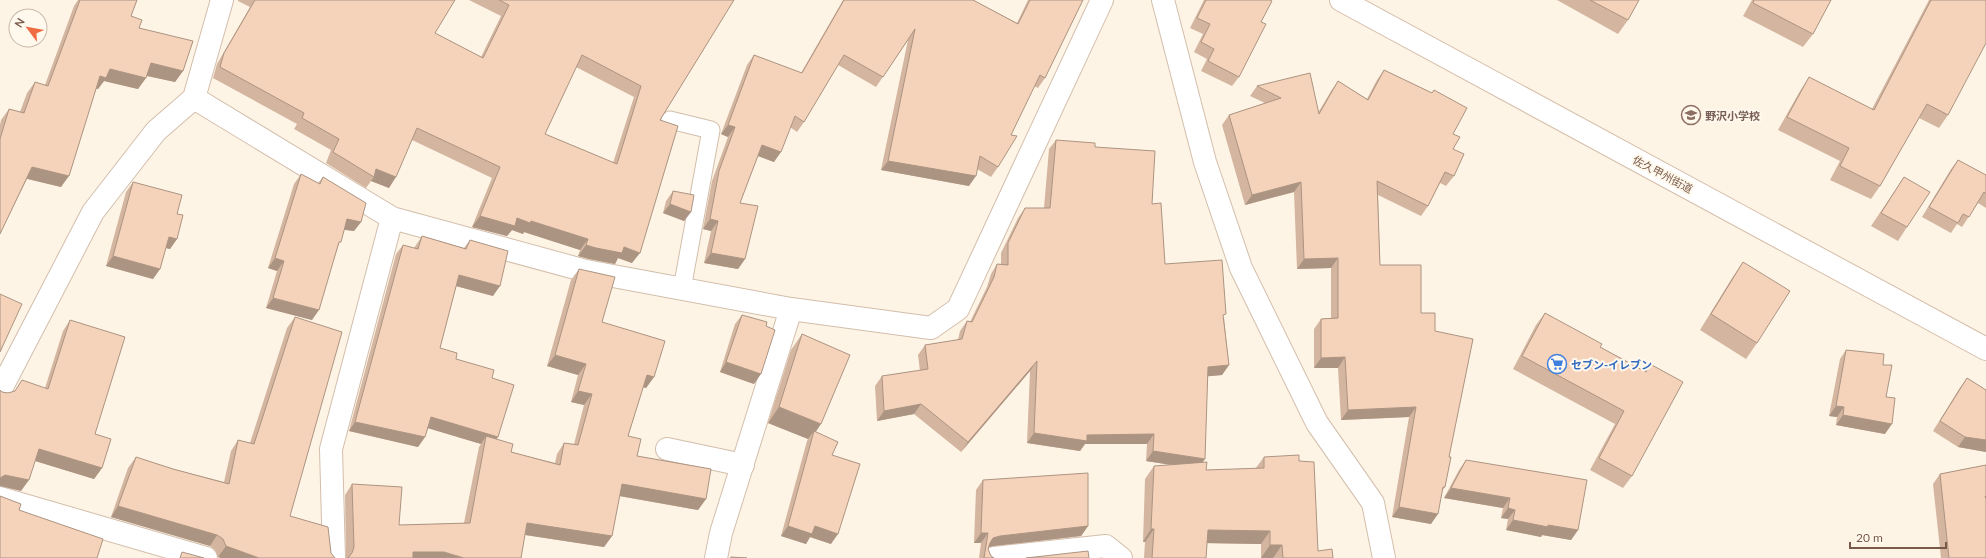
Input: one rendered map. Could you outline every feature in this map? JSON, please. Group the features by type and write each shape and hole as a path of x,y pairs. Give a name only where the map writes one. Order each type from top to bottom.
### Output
{"street":[{"path":"0,391 93,212 156,131 194,98 222,0"},
{"path":"194,98 392,218 586,271 791,309 931,328 958,309 1102,0"},
{"path":"1163,0 1205,162 1241,268 1316,423 1373,503 1384,558"},
{"name":"佐久甲州街道","path":"1341,0 1986,349"},
{"path":"334,558 331,449 392,218"},
{"path":"716,558 721,532 791,309"},
{"path":"667,449 743,465"},
{"path":"0,498 206,558"},
{"path":"994,558 1106,546 1121,558"}],"lane":[{"path":"670,120 711,130 682,288"}],"building":[{"path":"80,0 137,0 131,16 142,20 139,28 193,41 183,71 151,63 146,78 110,69 106,78 100,76 69,176 32,167 0,234 0,139 9,109 24,113 35,82 48,86"},
{"path":"255,0 455,0 435,33 483,58 509,5 499,0 734,0 660,120 678,126 640,253 624,247 622,253 596,248 586,245 588,239 531,221 530,223 517,218 515,226 480,216 500,167 417,128 396,177 376,169 374,177 333,152 339,139 302,118 304,113 220,67 224,53","holes":["582,55 641,86 617,164 545,134"]},
{"path":"844,0 973,0 1018,24 1030,0 1083,0 1045,78 1040,75 1011,135 1017,136 998,167 980,156 976,176 888,161 915,29 883,77 844,55 804,122 795,116 781,152 762,145 740,203 758,206 745,259 711,253 718,221 710,219 719,171 735,127 728,125 754,55 802,73"},
{"path":"1206,0 1272,1 1261,22 1266,24 1239,77 1208,61 1214,49 1201,42 1210,24 1197,18"},
{"path":"1590,0 1639,0 1628,20"},
{"path":"1754,0 1831,0 1813,34 1753,3"},
{"path":"1931,0 1986,0 1986,43 1948,115 1927,104 1880,186 1840,166 1849,148 1787,117 1809,77 1874,110"},
{"path":"1384,70 1432,93 1434,90 1467,108 1453,134 1460,137 1453,149 1464,154 1454,176 1445,172 1428,206 1377,181 1380,265 1421,265 1421,313 1435,313 1435,331 1473,339 1449,457 1451,457 1445,487 1443,487 1438,514 1399,507 1416,407 1348,410 1345,357 1321,358 1321,319 1338,318 1338,258 1304,259 1301,182 1252,195 1229,115 1281,98 1257,86 1310,73 1319,114 1338,81 1368,100"},
{"path":"1056,140 1095,143 1095,147 1155,151 1152,204 1161,203 1165,264 1222,260 1226,314 1223,315 1229,365 1208,367 1205,459 1153,451 1154,434 1087,435 1087,441 1034,433 1037,361 968,442 921,404 884,411 882,376 928,369 925,345 962,339 967,321 972,322 994,277 997,264 1008,265 1008,243 1025,208 1050,208"},
{"path":"1958,160 1986,175 1986,194 1984,192 1969,217 1963,214 1958,223 1929,207"},
{"path":"301,174 320,184 323,177 366,203 361,222 347,219 319,310 273,298 284,261 275,258"},
{"path":"1904,177 1930,192 1907,227 1881,213"},
{"path":"133,182 182,195 177,214 183,215 177,239 169,237 160,269 113,256"},
{"path":"673,191 694,195 691,212 670,204"},
{"path":"422,236 466,249 470,240 508,251 500,286 459,275 440,348 457,353 456,359 494,370 492,378 514,385 498,437 431,417 425,437 355,422 403,245 418,249"},
{"path":"1743,262 1790,291 1757,343 1711,314"},
{"path":"579,269 615,277 602,322 665,341 654,377 647,375 628,436 641,439 637,456 711,469 706,499 622,484 612,536 527,523 521,558 464,558 444,552 413,552 413,558 348,558 354,547 352,484 402,487 399,525 470,523 486,436 513,444 511,452 560,465 564,443 578,445 592,394 578,391 586,364 555,355"},
{"path":"0,294 22,304 0,352"},
{"path":"1545,313 1602,344 1600,347 1646,372 1650,364 1683,382 1632,476 1599,458 1624,411 1522,356"},
{"path":"742,315 767,322 766,326 775,330 761,374 726,362"},
{"path":"295,317 342,332 290,516 328,527 331,553 335,558 259,558 226,546 223,539 217,535 118,506 136,457 173,469 229,484 238,440 254,444"},
{"path":"70,320 125,337 95,434 111,439 102,468 39,449 29,480 5,475 0,478 0,390 8,393 15,391 22,380 48,389"},
{"path":"802,334 850,355 821,424 779,407"},
{"path":"1846,350 1884,354 1883,365 1892,365 1886,397 1895,398 1892,424 1843,415 1844,407 1836,406"},
{"path":"1967,378 1986,390 1986,440 1965,437 1940,421"},
{"path":"814,431 838,442 832,455 860,464 838,534 815,526 812,534 788,526"},
{"path":"1299,455 1299,461 1314,462 1318,551 1332,549 1333,558 1283,558 1282,545 1270,545 1270,531 1208,530 1206,558 1152,558 1154,529 1151,529 1154,466 1207,462 1206,470 1264,468 1264,457"},
{"path":"1466,460 1587,480 1578,530 1548,525 1548,527 1513,520 1515,510 1508,508 1510,498 1451,488"},
{"path":"1986,465 1986,558 1949,558 1940,474"},
{"path":"1088,473 1088,526 993,538 988,549 991,556 994,558 984,558 988,533 981,533 983,480"},
{"path":"0,496 21,504 19,510 103,539 97,558 0,558"},
{"path":"1088,551 1089,558 1026,558"},
{"path":"182,552 204,558 180,558"}],"place":[{"name":"野沢小学校","path":"1691,115"},
{"name":"セブン-イレブン","path":"1557,364"}]}
